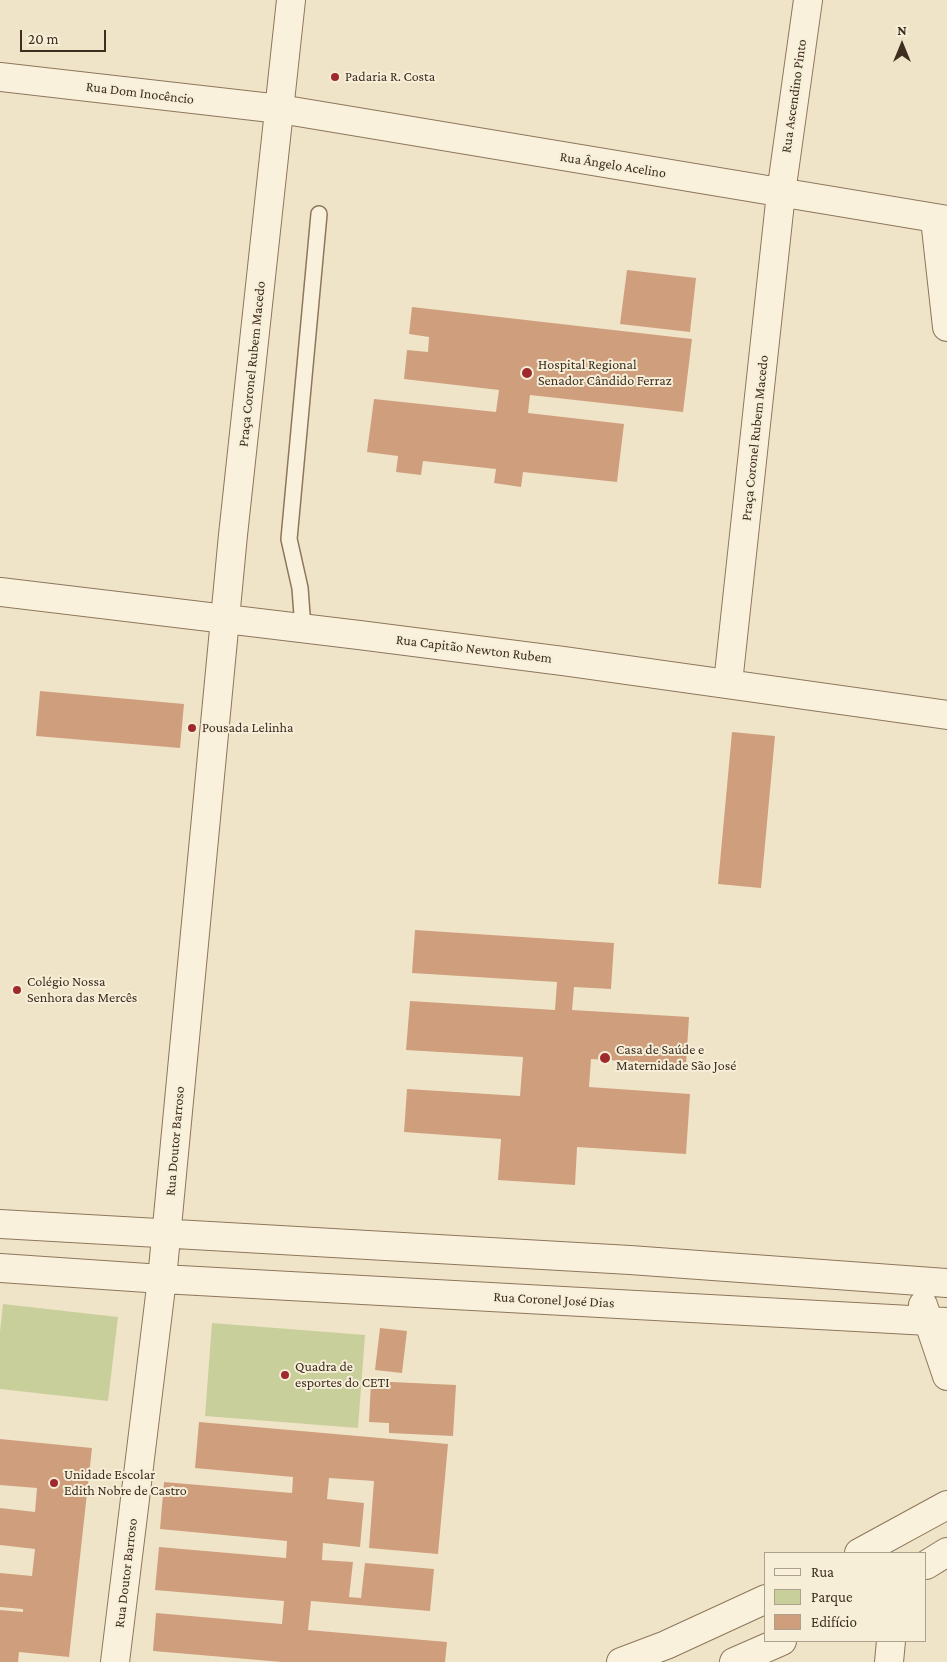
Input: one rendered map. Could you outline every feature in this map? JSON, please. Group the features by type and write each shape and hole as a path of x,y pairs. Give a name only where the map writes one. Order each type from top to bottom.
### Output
{"street":[{"name":"Praça Coronel Rubem Macedo","path":"225,618 291,0"},
{"name":"Rua Ascendino Pinto","path":"781,192 808,0"},
{"name":"Rua Dom Inocêncio","path":"0,77 280,109"},
{"name":"Rua Ângelo Acelino","path":"280,109 941,220"},
{"name":"Praça Coronel Rubem Macedo","path":"728,683 781,192"},
{"path":"941,220 947,327"},
{"name":"Rua Capitão Newton Rubem","path":"0,592 225,618 728,683 947,715"},
{"name":"Rua Doutor Barroso","path":"115,1662 162,1279 225,618"},
{"path":"0,1212 140,1220"},
{"path":"0,1224 630,1260 947,1283"},
{"path":"628,1304 630,1260"},
{"name":"Rua Coronel José Dias","path":"0,1268 162,1279 937,1321"},
{"path":"915,1280 937,1321 947,1376"},
{"path":"864,1552 886,1547 947,1505"},
{"path":"927,1563 947,1552"},
{"path":"621,1662 669,1654 764,1600"},
{"path":"734,1662 780,1642"},
{"path":"889,1662 891,1642"}],"lane":[{"path":"303,628 300,588 289,539 320,214"}],"green space":[{"path":"3,1304 118,1317 108,1401 0,1389 0,1332"},
{"name":"Quadra de esportes do CETI","path":"212,1323 365,1335 358,1428 205,1416"}],"building":[{"path":"627,270 696,278 690,332 620,324"},
{"path":"412,307 692,339 683,412 530,395 528,413 624,424 617,482 523,472 521,487 494,483 496,469 423,461 421,475 396,472 398,456 367,452 374,399 496,412 499,390 404,379 407,350 428,352 429,337 409,334"},
{"path":"40,691 184,704 180,748 36,736"},
{"path":"732,732 775,736 761,888 718,884"},
{"name":"Casa de Saúde e Maternidade São José","path":"415,930 614,943 611,989 574,987 572,1010 689,1017 686,1065 591,1059 589,1087 690,1094 686,1154 577,1147 575,1185 498,1180 501,1139 404,1132 407,1089 520,1096 523,1057 406,1050 410,1001 555,1010 557,982 412,973"},
{"path":"380,1328 407,1331 402,1373 375,1370"},
{"path":"371,1381 456,1385 453,1436 389,1433 389,1423 369,1422"},
{"path":"199,1422 448,1444 438,1554 369,1548 374,1481 329,1478 327,1499 364,1503 360,1547 323,1543 322,1560 353,1562 349,1597 361,1598 365,1563 434,1569 430,1611 311,1601 308,1630 447,1642 445,1662 282,1662 153,1651 156,1613 282,1624 284,1601 155,1590 159,1547 286,1558 287,1541 160,1529 164,1482 292,1493 293,1477 195,1468"},
{"path":"0,1439 92,1448 69,1657 19,1652 18,1662 0,1662 0,1610 23,1612 23,1609 0,1607 0,1573 32,1576 35,1549 0,1545 0,1508 35,1512 37,1488 0,1485"}],"place":[{"name":"Padaria R. Costa","path":"335,77"},
{"name":"Hospital Regional Senador Cândido Ferraz","path":"527,373"},
{"name":"Pousada Lelinha","path":"192,728"},
{"name":"Colégio Nossa Senhora das Mercês","path":"17,990"},
{"name":"Casa de Saúde e Maternidade São José","path":"605,1058"},
{"name":"Quadra de esportes do CETI","path":"285,1375"},
{"name":"Unidade Escolar Edith Nobre de Castro","path":"54,1483"}]}
